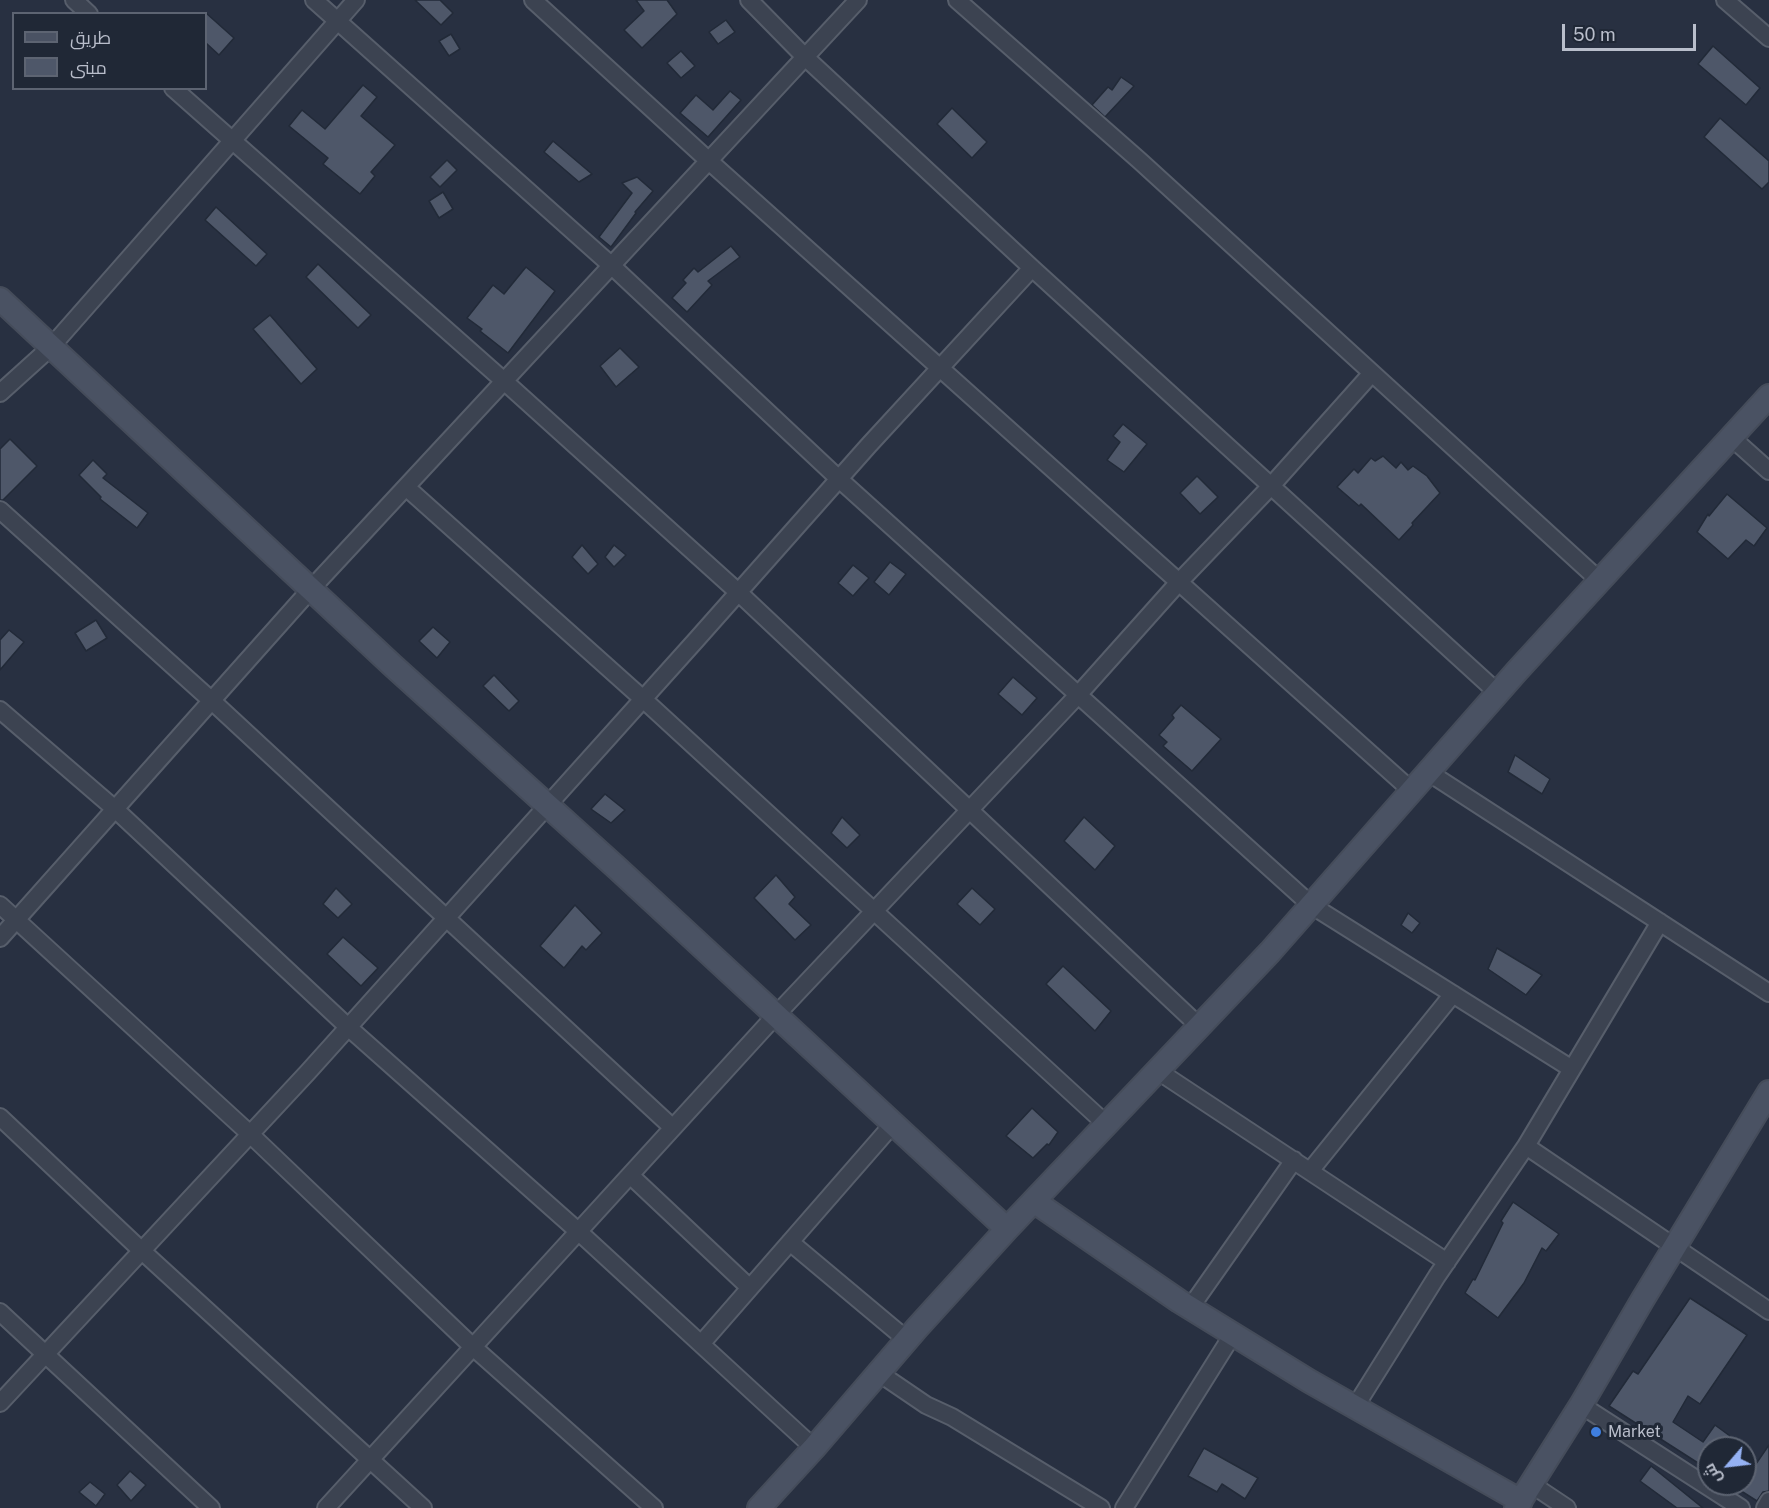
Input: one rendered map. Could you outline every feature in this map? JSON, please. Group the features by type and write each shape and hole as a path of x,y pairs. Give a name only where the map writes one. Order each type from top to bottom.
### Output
{"street":[{"path":"74,0 87,12"},
{"path":"314,0 612,266 839,479 1311,905 1572,1069"},
{"path":"0,393 51,347 356,0"},
{"path":"533,0 709,161 1412,791"},
{"path":"749,0 805,57 1032,268 1498,693"},
{"path":"0,939 311,589 858,0"},
{"path":"957,0 1140,161 1600,581"},
{"path":"1725,0 1769,38"},
{"path":"175,90 738,592 1200,1027"},
{"path":"0,1403 348,1027 839,479 1032,268"},
{"path":"0,299 392,665 1007,1229"},
{"path":"326,1508 776,1015 1078,695 1372,373"},
{"path":"759,1508 1007,1229 1200,1027 1498,693 1769,396"},
{"path":"1731,437 1769,471"},
{"path":"406,487 643,699 1107,1125"},
{"path":"0,510 212,701 673,1128"},
{"path":"0,710 115,809 348,1027 579,1232 814,1448"},
{"path":"1428,772 1769,993"},
{"path":"0,905 250,1134 473,1347 654,1508"},
{"path":"1355,1407 1447,1262 1526,1146 1660,922"},
{"path":"1310,1171 1453,994"},
{"path":"1158,1071 1447,1262"},
{"path":"1523,1498 1674,1247 1766,1103"},
{"path":"0,1117 142,1251 423,1508"},
{"path":"701,1344 893,1124"},
{"path":"1526,1146 1769,1311"},
{"path":"1190,1308 1294,1160"},
{"path":"630,1175 750,1288"},
{"path":"1035,1202 1190,1308 1355,1407 1523,1498 1568,1508"},
{"path":"790,1242 907,1340"},
{"path":"0,1312 212,1508"},
{"path":"1124,1508 1233,1334"},
{"path":"879,1374 926,1405 952,1417 1100,1508"},
{"path":"1581,1405 1741,1508"},
{"path":"1765,1508 1769,1501"}],"building":[{"path":"415,0 440,0 453,13 441,25"},
{"path":"636,0 667,0 677,14 642,48 624,30 644,11"},
{"path":"207,14 234,38 219,55 207,44"},
{"path":"726,20 735,32 718,44 709,32"},
{"path":"451,34 460,49 449,56 439,41"},
{"path":"1713,46 1760,88 1746,105 1698,64"},
{"path":"681,51 695,66 681,78 667,63"},
{"path":"1121,77 1134,86 1105,117 1092,105 1108,87 1112,90"},
{"path":"363,85 377,97 361,116 395,145 371,172 375,176 360,194 323,164 328,158 289,126 302,110 325,129"},
{"path":"730,91 741,100 708,137 680,113 696,95 713,110"},
{"path":"952,108 987,142 972,158 937,124"},
{"path":"1720,118 1769,161 1769,182 1762,189 1704,137"},
{"path":"553,141 592,174 579,182 544,152"},
{"path":"447,160 457,170 440,187 430,177"},
{"path":"637,177 653,191 635,212 611,247 599,237 632,193 622,183"},
{"path":"443,192 453,209 439,218 429,201"},
{"path":"216,207 267,254 256,266 205,220"},
{"path":"731,246 740,257 708,281 712,285 687,312 672,298 686,283 683,280 694,268 698,272"},
{"path":"318,264 371,315 358,328 306,277"},
{"path":"526,267 555,291 508,353 467,318 493,285 504,294"},
{"path":"270,315 317,369 301,384 253,329"},
{"path":"620,348 639,367 616,387 600,366"},
{"path":"1123,424 1147,444 1124,472 1107,460 1120,442 1113,436"},
{"path":"10,439 37,466 3,500 0,500 0,449"},
{"path":"1383,456 1396,468 1401,462 1408,470 1413,466 1427,476 1440,493 1399,540 1361,504 1359,506 1337,487 1354,469 1358,473 1371,458 1375,461"},
{"path":"93,460 107,474 103,478 148,513 137,528 100,499 101,497 79,475"},
{"path":"1197,476 1218,497 1200,514 1180,493"},
{"path":"1727,494 1767,528 1754,546 1746,540 1728,559 1697,532 1708,514 1709,516"},
{"path":"582,545 598,564 588,574 572,557"},
{"path":"614,545 626,555 614,567 605,557"},
{"path":"890,562 906,574 889,595 874,582"},
{"path":"853,565 869,578 853,596 838,583"},
{"path":"96,620 107,638 86,651 75,633"},
{"path":"433,627 450,642 437,658 419,641"},
{"path":"9,630 24,642 0,670 0,640"},
{"path":"494,675 519,701 509,711 483,686"},
{"path":"1013,677 1037,698 1022,715 998,694"},
{"path":"1181,705 1221,739 1192,771 1163,746 1167,742 1159,735 1174,718 1172,715"},
{"path":"1515,755 1550,779 1542,794 1508,772"},
{"path":"605,794 625,810 611,823 591,809"},
{"path":"842,817 860,835 847,848 831,833"},
{"path":"1084,817 1115,846 1095,870 1064,841"},
{"path":"776,875 795,897 789,904 811,925 795,940 754,898"},
{"path":"336,888 352,904 338,918 323,904"},
{"path":"972,888 995,909 980,925 957,904"},
{"path":"575,905 602,933 586,950 582,946 564,968 540,946"},
{"path":"1408,913 1420,923 1412,933 1401,925"},
{"path":"343,937 378,968 361,986 327,954"},
{"path":"1497,948 1542,975 1526,995 1488,969"},
{"path":"1063,966 1111,1011 1095,1031 1046,984"},
{"path":"1032,1108 1058,1132 1049,1145 1047,1144 1033,1158 1006,1136"},
{"path":"1513,1202 1559,1234 1546,1251 1542,1248 1524,1283 1498,1318 1465,1293 1473,1279 1475,1280 1503,1223 1501,1221"},
{"path":"1690,1298 1747,1335 1700,1404 1688,1396 1673,1422 1697,1438 1697,1462 1609,1406 1633,1371 1638,1374"},
{"path":"1715,1425 1730,1436 1707,1436"},
{"path":"1769,1445 1769,1491 1763,1492 1757,1501 1749,1496 1757,1496 1757,1462"},
{"path":"1204,1448 1258,1478 1245,1499 1222,1484 1217,1492 1188,1476"},
{"path":"1651,1466 1703,1508 1677,1508 1640,1481"},
{"path":"130,1471 146,1485 131,1501 117,1485"},
{"path":"90,1482 105,1494 96,1506 79,1492"}],"place":[{"name":"Market","path":"1596,1432"}]}
